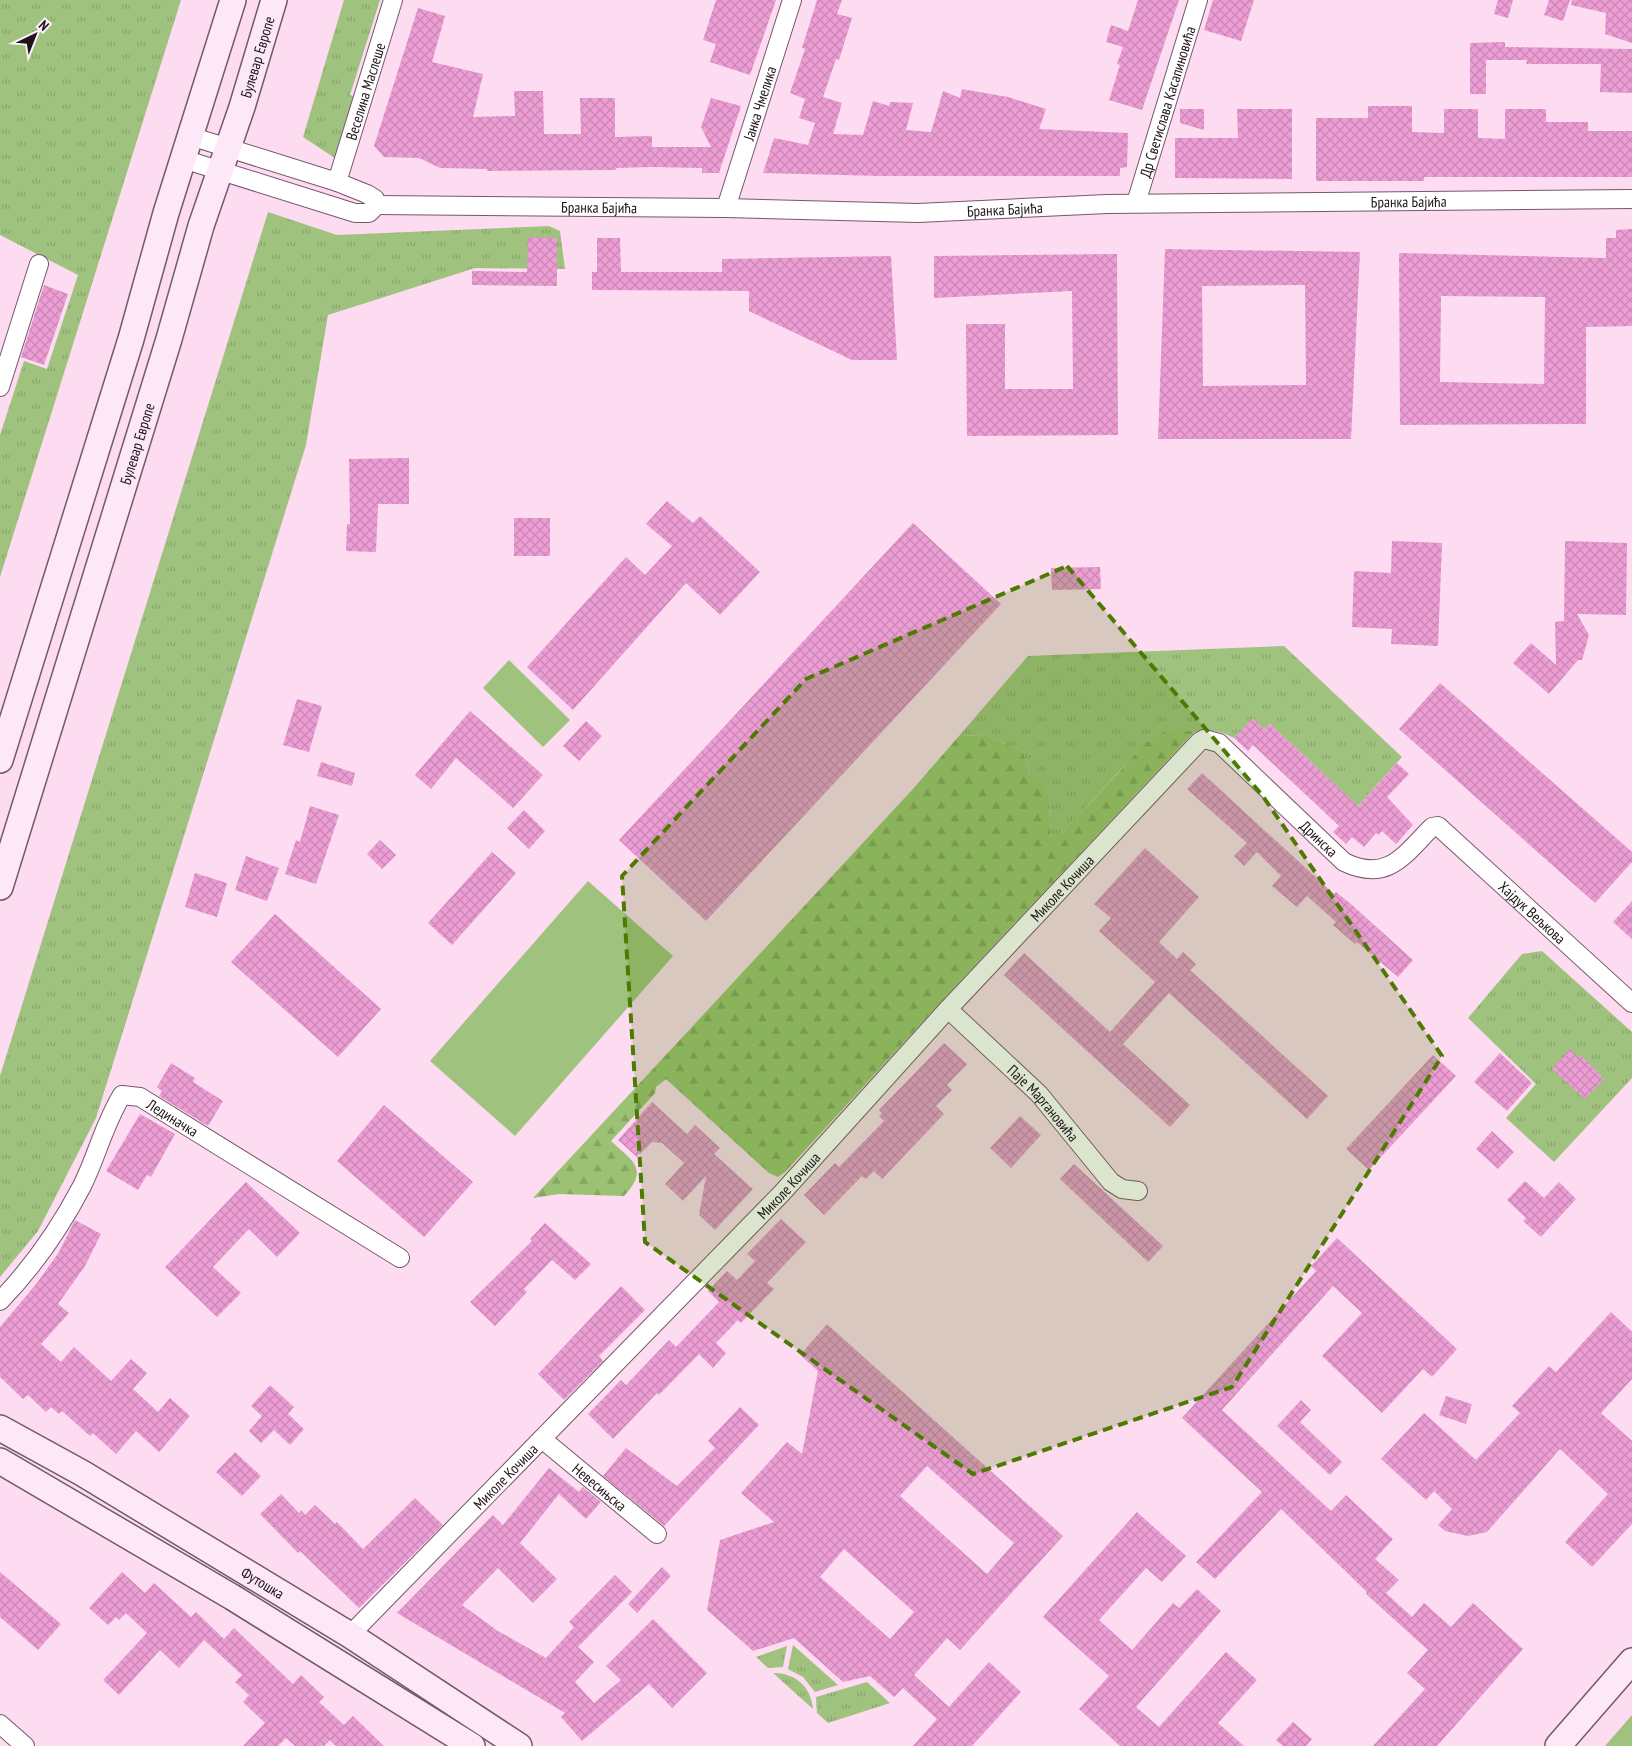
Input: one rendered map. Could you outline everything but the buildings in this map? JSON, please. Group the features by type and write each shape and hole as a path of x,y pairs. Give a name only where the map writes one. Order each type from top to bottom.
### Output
{"main road":[{"path":"0,760 5,724 131,339 233,0"},
{"name":"Булевар Европе","path":"0,887 167,349 201,226 228,148 274,0"},
{"name":"Футошка","path":"0,1428 82,1473 350,1634 519,1746"},
{"name":"Футошка","path":"0,1461 232,1597 472,1746"},
{"path":"1558,1746 1632,1661"}],"street":[{"name":"Веселина Маслеше","path":"336,182 393,0"},
{"name":"Јанка Чмелика","path":"726,208 792,0"},
{"name":"Др Светислава Касапиновића","path":"1136,203 1198,0"},
{"path":"187,148 228,148 336,182 375,198 377,205"},
{"name":"Бранка Бајића","path":"187,148 220,171 355,213 370,213 377,205 726,208 918,213 1136,203 1632,199"},
{"path":"0,387 39,264"},
{"name":"Миколе Кочиша","path":"350,1634 781,1194 948,1009 1193,747 1204,739 1219,743"},
{"name":"Дринска","path":"1219,743 1344,862 1354,867 1382,868 1395,864 1432,827"},
{"name":"Хајдук Вељкова","path":"1432,827 1438,826 1632,1003"},
{"name":"Паје Маргановића","path":"948,1009 1039,1094 1111,1182 1122,1189 1138,1191"},
{"name":"Лединачка","path":"0,1301 19,1281 60,1226 82,1185 112,1110 122,1096 140,1097 400,1258"},
{"name":"Невесињска","path":"542,1439 657,1534"},
{"path":"0,1724 25,1746"}],"highlighted area":[{"path":"1067,566 1262,795 1442,1056 1232,1387 973,1474 645,1242 622,876 806,679"}],"green space":[{"path":"0,0 181,0 0,577 0,435 24,361 47,369 78,275 0,235"},
{"path":"344,0 380,0 350,95 359,98 350,168 303,137"},
{"path":"268,212 337,235 549,226 560,231 565,269 475,268 328,315 306,445 96,1118 38,1231 0,1277 0,1076"},
{"path":"1284,646 1402,757 1358,806 1270,724 1264,729 1253,719 1234,738 1215,731 1189,732 1170,729 1122,768 1063,832 1051,839 1049,801 1030,776 1023,751 985,735 959,736 1028,656"},
{"path":"509,660 570,720 543,747 483,688"},
{"path":"1170,729 1194,732 950,992 785,1172 778,1177 769,1173 666,1079 656,1087 655,1093 611,1141 631,1160 637,1172 632,1186 624,1196 559,1194 533,1198 913,789 959,736 985,735 1023,751 1030,776 1044,781 1049,801 1051,838 1063,832 1147,742"},
{"path":"588,881 673,956 515,1136 430,1061"},
{"path":"1542,951 1632,1032 1632,1078 1554,1162 1506,1118 1536,1084 1468,1018 1522,954"},
{"path":"793,1645 838,1685 815,1692 803,1677 788,1669"},
{"path":"787,1646 783,1667 768,1668 756,1657"},
{"path":"773,1673 788,1675 800,1682 809,1694 813,1709"},
{"path":"867,1682 890,1703 828,1723 817,1713 816,1697"},
{"path":"1632,1715 1632,1746 1605,1746"}]}
